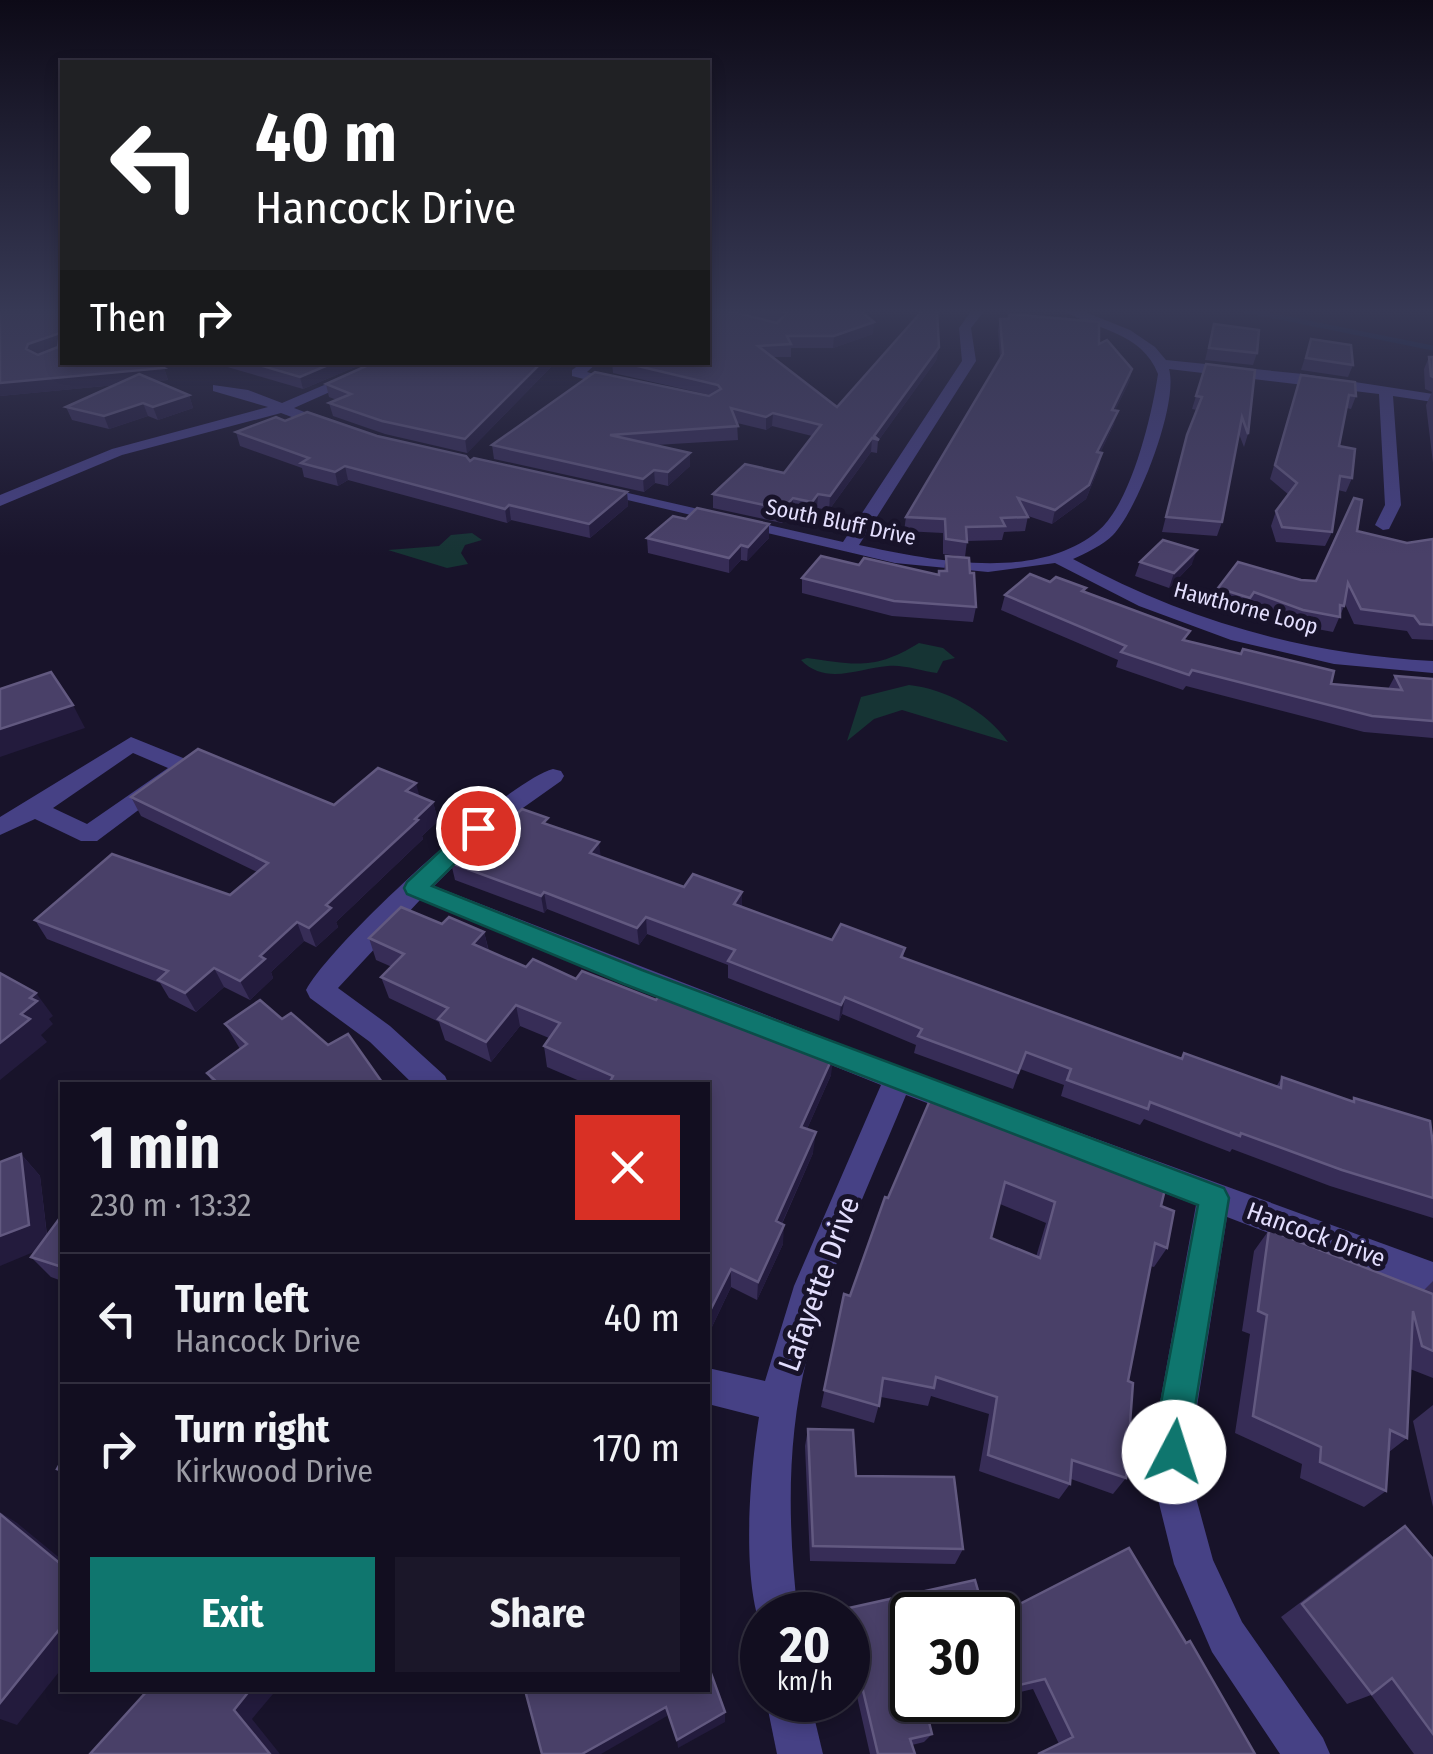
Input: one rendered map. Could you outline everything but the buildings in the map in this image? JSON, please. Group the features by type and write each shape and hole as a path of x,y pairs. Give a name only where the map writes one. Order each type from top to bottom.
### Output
{"street":[{"path":"230,392 350,434"},
{"path":"0,501 65,470 117,452 282,408 320,392"},
{"path":"848,548 949,392"},
{"name":"South Bluff Drive","path":"570,485 848,548 968,566 1058,557 1102,537 1119,521 1162,392"},
{"path":"1383,525 1393,504 1386,392"},
{"path":"1397,392 1433,398"},
{"name":"Hawthorne Loop","path":"1058,557 1118,592 1198,624 1341,658 1433,667"},
{"path":"0,827 35,809 132,744 185,767 89,835 35,809"},
{"path":"431,1082 380,1034 320,990 356,946 478,828 553,776"},
{"name":"Hancock Drive","path":"415,888 898,1080 1433,1279"},
{"name":"Lafayette Drive","path":"774,1592 772,1472 779,1404 790,1355 810,1293 898,1080"},
{"path":"1214,1198 1176,1419 1173,1484 1194,1564 1227,1638 1306,1754"},
{"path":"710,1387 779,1404"},
{"path":"793,1722 800,1754"}],"green space":[{"path":"472,533 482,540 465,545 461,553 468,564 447,568 388,550 439,546 451,535"},
{"path":"919,643 943,648 955,658 943,661 937,673 894,666 832,674 811,668 801,660 865,663 890,658"},
{"path":"909,685 937,691 964,703 1008,742 902,710 874,719 847,741 861,697"}],"route":[{"path":"478,828 415,888 898,1080 1214,1198 1176,1419 1174,1452"}]}
